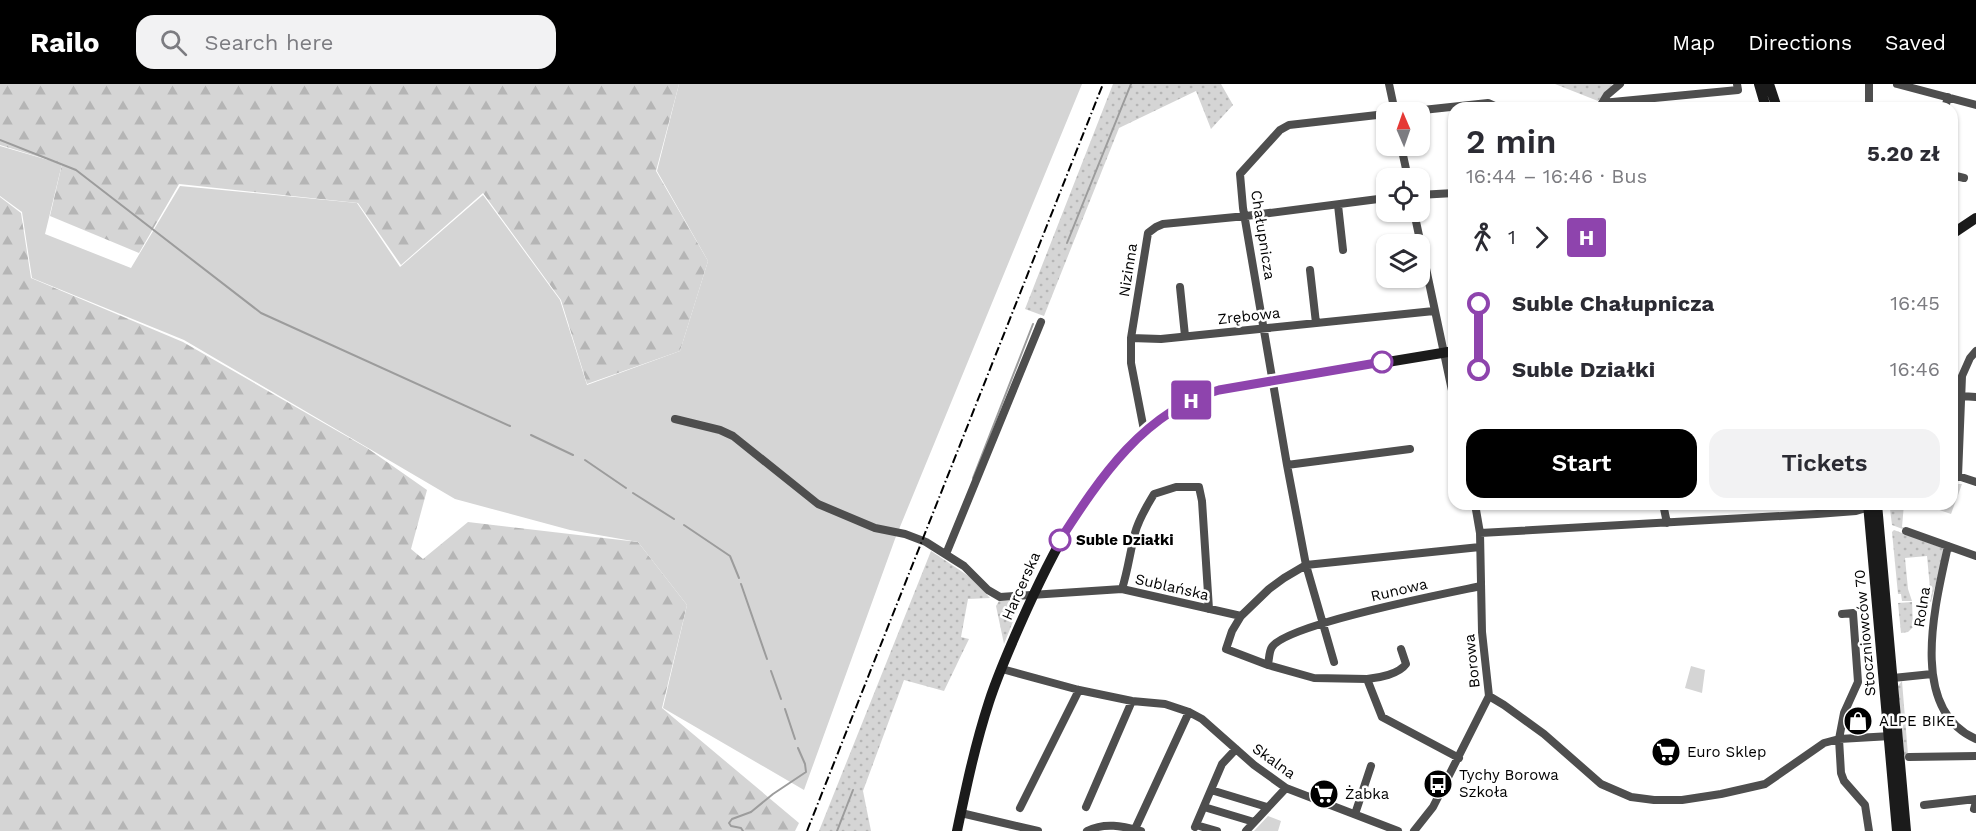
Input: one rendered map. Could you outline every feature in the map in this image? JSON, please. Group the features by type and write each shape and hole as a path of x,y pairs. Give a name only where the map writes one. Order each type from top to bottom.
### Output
{"street":[{"path":"1389,84 1393,102"},
{"path":"1603,102 1620,84"},
{"path":"1628,102 1738,90 1737,84"},
{"path":"1760,84 1765,102"},
{"path":"1770,84 1775,102"},
{"path":"1869,84 1869,102"},
{"path":"1898,84 1921,87 1976,105"},
{"path":"1947,102 1948,97"},
{"path":"1430,109 1448,107"},
{"name":"Chałupnicza","path":"1306,565 1272,380 1240,174 1280,130 1289,125 1376,115"},
{"path":"1958,176 1964,178"},
{"path":"1430,194 1448,193"},
{"name":"Nizinna","path":"1144,430 1131,363 1131,338 1148,233 1156,226 1163,224 1376,199"},
{"path":"1338,205 1343,250"},
{"path":"1958,230 1976,218"},
{"path":"1416,222 1434,311 1448,352"},
{"path":"1310,270 1316,323"},
{"path":"1180,287 1185,336"},
{"name":"Zrębowa","path":"1131,338 1161,339 1434,311"},
{"path":"946,554 1041,322"},
{"path":"1958,431 1962,376 1970,358 1976,351"},
{"name":"Harcerska","path":"957,831 974,753 989,701 1059,541 1096,485 1144,430 1163,415 1201,395 1272,380 1448,352"},
{"path":"1961,396 1976,397"},
{"name":"Sublańska","path":"675,419 720,430 733,436 818,504 875,528 922,540 964,566 994,595 1000,597 1122,589 1241,616"},
{"path":"1287,465 1410,448"},
{"path":"1958,478 1976,482"},
{"path":"1122,589 1130,565 1135,533 1141,516 1155,494 1176,487 1199,487 1203,512 1209,609"},
{"name":"Borowa","path":"1414,831 1433,807 1489,696 1482,632 1479,533 1475,510"},
{"path":"1664,510 1666,522"},
{"path":"1479,533 1854,510"},
{"name":"Stoczniowców 70","path":"1874,510 1893,736 1897,831"},
{"name":"Stoczniowców 70","path":"1875,510 1893,678 1893,736 1906,831"},
{"path":"1906,531 1976,556"},
{"name":"Rolna","path":"1948,546 1931,630 1932,674 1944,710 1950,720 1957,728 1976,739"},
{"path":"1401,649 1406,664 1403,668 1367,679 1314,678 1268,665 1226,649 1232,631 1241,616 1276,583 1306,565 1480,548"},
{"path":"1306,565 1334,662"},
{"name":"Runowa","path":"1268,665 1272,646 1282,639 1323,622 1482,586"},
{"path":"1842,614 1853,613 1858,682 1844,713 1839,739 1842,777 1865,805 1869,831"},
{"name":"Skalna","path":"1002,669 1079,690 1132,701 1165,704 1189,712 1202,719 1234,748 1286,788 1398,831"},
{"path":"1893,678 1932,674"},
{"path":"1367,679 1382,717 1459,758"},
{"path":"1020,808 1079,690"},
{"path":"1489,696 1544,734 1573,761 1608,788 1631,797 1654,800 1682,800 1765,784 1818,746 1839,739 1893,736"},
{"path":"1086,807 1132,701"},
{"path":"1087,831 1097,826 1110,825 1138,830 1189,712"},
{"name":"Skalna","path":"1218,831 1196,826 1222,764 1234,748"},
{"path":"1909,757 1976,756"},
{"path":"1355,814 1371,766"},
{"path":"1245,831 1286,788"},
{"path":"1211,790 1267,807"},
{"path":"1924,805 1975,804"},
{"path":"1204,807 1254,822"},
{"path":"961,813 1038,831"}],"green space":[{"path":"0,84 679,84 656,171 708,261 680,351 587,384 561,300 483,193 401,265 358,203 179,184 139,253 50,216 62,164 0,145"},
{"path":"679,84 1082,84 895,539 804,790 663,708 687,605 638,542 570,530 455,499 184,340 32,278 22,212 0,196 0,146 62,164 45,234 131,268 180,186 357,203 400,267 483,195 560,300 587,385 680,351 708,261 657,171"},
{"path":"1113,84 1221,84 1233,105 1211,129 1196,91 1119,128 1044,316 1025,309"},
{"path":"1555,84 1613,84 1598,101"},
{"path":"0,197 21,213 31,278 183,342 367,448 427,490 411,549 423,559 468,522 638,542 687,605 662,708 799,823 795,831 0,831"},
{"path":"1890,510 1903,510 1902,527 1914,532 1913,533 1892,525"},
{"path":"1939,510 1952,510 1951,514"},
{"path":"1894,530 1945,549 1931,602 1927,601 1930,588 1927,556 1905,558 1908,589 1912,601 1902,601 1901,594 1898,594 1892,532"},
{"path":"931,551 973,579 990,598 968,599 961,637 969,639 944,691 904,680 863,791 871,831 819,831"},
{"path":"999,601 1021,601 1017,612 1014,612 1012,618 1014,619 1004,644 996,606"},
{"path":"1912,602 1913,627 1908,632 1901,633 1898,603"},
{"path":"1691,666 1705,670 1702,693 1685,688"},
{"path":"1902,681 1908,755 1904,755 1898,686"},
{"path":"1268,816 1281,821 1278,831 1254,831"}],"waterway":[{"path":"1067,243 1131,84"},
{"path":"0,140 76,170 261,313 510,426"},
{"path":"973,478 1033,324"},
{"path":"531,435 573,455"},
{"path":"585,460 626,488"},
{"path":"633,493 674,519"},
{"path":"684,525 730,556 739,578"},
{"path":"741,584 767,659"},
{"path":"771,671 781,699"},
{"path":"785,709 795,739"},
{"path":"743,831 741,828 731,826 729,823 732,819 751,812 806,772 798,748"},
{"path":"837,831 853,790"}],"railway":[{"path":"807,831 1103,84"}],"bus line":[{"name":"H","path":"1060,540 1096,485 1144,430 1163,415 1201,395 1219,390 1382,362"}],"place":[{"name":"Suble Działki","path":"1060,540"},
{"name":"ALPE BIKE","path":"1858,721"},
{"name":"Euro Sklep","path":"1666,752"},
{"name":"Tychy Borowa Szkoła","path":"1438,784"},
{"name":"Żabka","path":"1324,794"}]}
